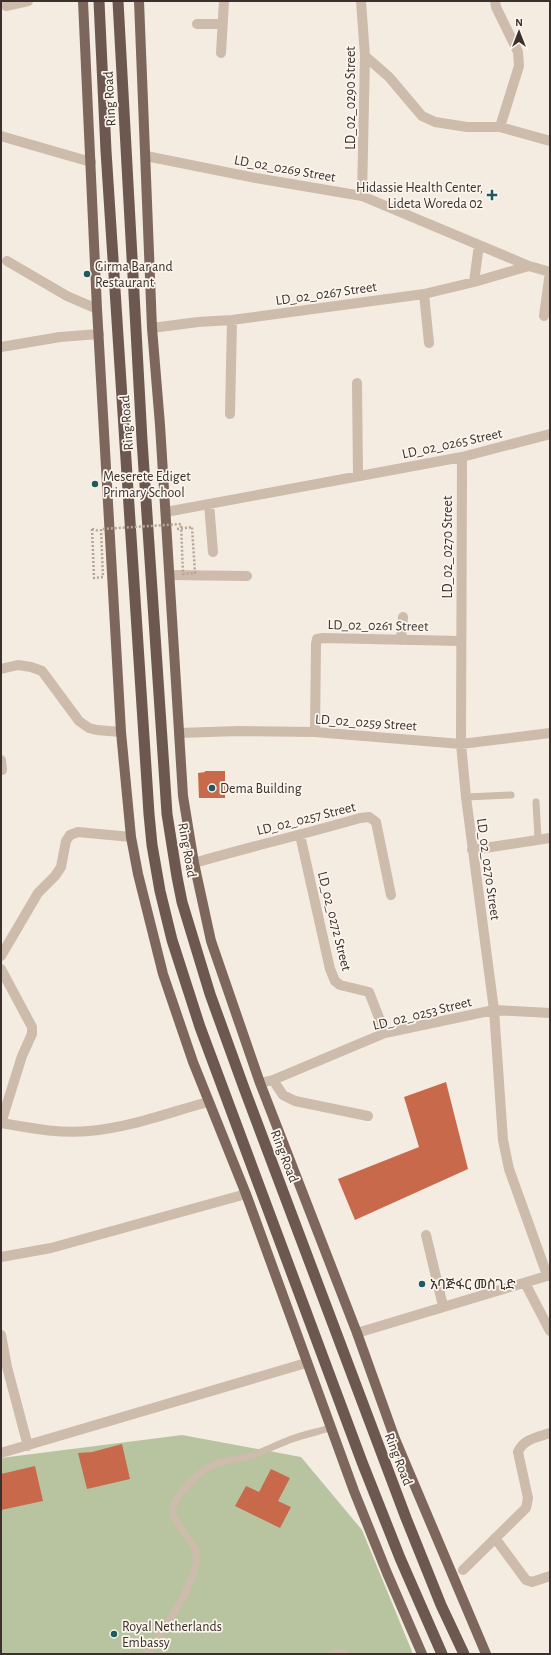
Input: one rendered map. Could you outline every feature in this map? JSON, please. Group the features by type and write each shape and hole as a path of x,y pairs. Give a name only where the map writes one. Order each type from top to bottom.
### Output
{"highway":[{"name":"Ring Road","path":"99,1 106,151 149,814 152,845 160,891 172,940 200,1027 362,1462 442,1654"},
{"name":"Ring Road","path":"118,1 141,424 167,814 182,902 210,994 244,1088 403,1511 441,1605 464,1654"}],"main road":[{"path":"83,1 97,309 121,732 131,837 138,874 163,974 208,1102 246,1194 330,1428 387,1573 422,1654"},
{"path":"139,1 152,328 166,512 183,796 194,863 211,941 260,1083 356,1333 394,1439 486,1654"}],"street":[{"path":"6,6 28,1"},
{"path":"221,53 221,24 224,1"},
{"name":"LD_02_0290 Street","path":"361,1 365,56 362,196"},
{"path":"495,1 496,7 518,52 519,66 500,127"},
{"path":"197,24 221,24"},
{"path":"365,56 389,77 422,116 435,122 467,127 500,127 550,141"},
{"path":"1,136 91,162"},
{"name":"LD_02_0269 Street","path":"146,156 256,178 362,196 529,266 550,272 544,316"},
{"path":"474,282 479,245"},
{"path":"7,261 67,296 97,309"},
{"name":"LD_02_0267 Street","path":"152,328 198,322 232,320 424,294 474,282 529,266"},
{"path":"424,294 429,343"},
{"path":"230,414 232,320"},
{"path":"1,347 60,337 99,334"},
{"path":"357,383 358,476"},
{"name":"LD_02_0265 Street","path":"166,512 462,457 550,434"},
{"name":"LD_02_0270 Street","path":"462,457 460,640 461,744 466,797 494,1010 503,1140 509,1169 549,1275"},
{"path":"209,504 213,552"},
{"path":"170,575 247,576"},
{"path":"401,640 403,617"},
{"name":"LD_02_0261 Street","path":"315,732 317,639 460,640"},
{"path":"1,669 18,665 31,667 42,671 79,721 88,728 121,732"},
{"name":"LD_02_0259 Street","path":"180,733 238,731 315,732 461,744 550,733"},
{"path":"1,760 2,770"},
{"name":"LD_02_0257 Street","path":"194,863 246,847 369,817 376,822 391,895"},
{"path":"1,956 38,893 55,876 61,867 66,841 70,834 78,832 131,837"},
{"name":"LD_02_0272 Street","path":"300,835 330,969 335,981 340,985 369,992 385,1033"},
{"path":"472,850 538,838 550,838"},
{"path":"1,969 32,1027 32,1034 22,1056 1,1123 46,1130 89,1132 117,1127 208,1102"},
{"name":"LD_02_0253 Street","path":"260,1083 273,1080 385,1033 494,1010 550,1013"},
{"path":"273,1080 283,1095 295,1101 368,1116"},
{"path":"1,1257 51,1248 246,1194"},
{"path":"426,1235 443,1306"},
{"path":"356,1333 549,1275"},
{"path":"525,1283 550,1331"},
{"path":"1,1335 7,1366 28,1446"},
{"path":"1,1453 306,1363"},
{"path":"463,1570 526,1508 528,1498 518,1452 521,1446 529,1440 550,1433"},
{"path":"495,1538 526,1580 532,1582 550,1576"}],"lane":[{"path":"466,797 511,795"},
{"path":"536,802 538,838"},
{"path":"147,1654 168,1624 189,1586 197,1560 196,1549 173,1516 173,1508 183,1491 206,1469 224,1461 249,1456 291,1439 330,1428"},
{"path":"333,1654 337,1652 345,1654"}],"path":[{"path":"92,530 94,578 103,577 101,529 181,524 183,574 195,573 192,527"}],"green space":[{"path":"182,1435 301,1457 362,1530 413,1654 1,1654 1,1458"}],"building":[{"name":"Dema Building","path":"205,771 225,771 225,798 199,798 198,773"},
{"path":"446,1082 468,1169 355,1220 338,1179 419,1147 404,1097"},
{"path":"122,1444 130,1479 87,1489 78,1453 92,1452"},
{"path":"35,1466 43,1501 1,1510 1,1474"},
{"path":"271,1469 290,1478 278,1501 291,1507 280,1528 235,1506 246,1486 259,1492"}],"place":[{"name":"Hidassie Health Center, Lideta Woreda 02","path":"492,195"},
{"name":"Girma Bar and Restaurant","path":"87,274"},
{"name":"Meserete Ediget Primary School","path":"95,484"},
{"name":"Dema Building","path":"212,788"},
{"name":"አባጅፋር መስጊድ","path":"422,1284"},
{"name":"Royal Netherlands Embassy","path":"114,1634"}]}
